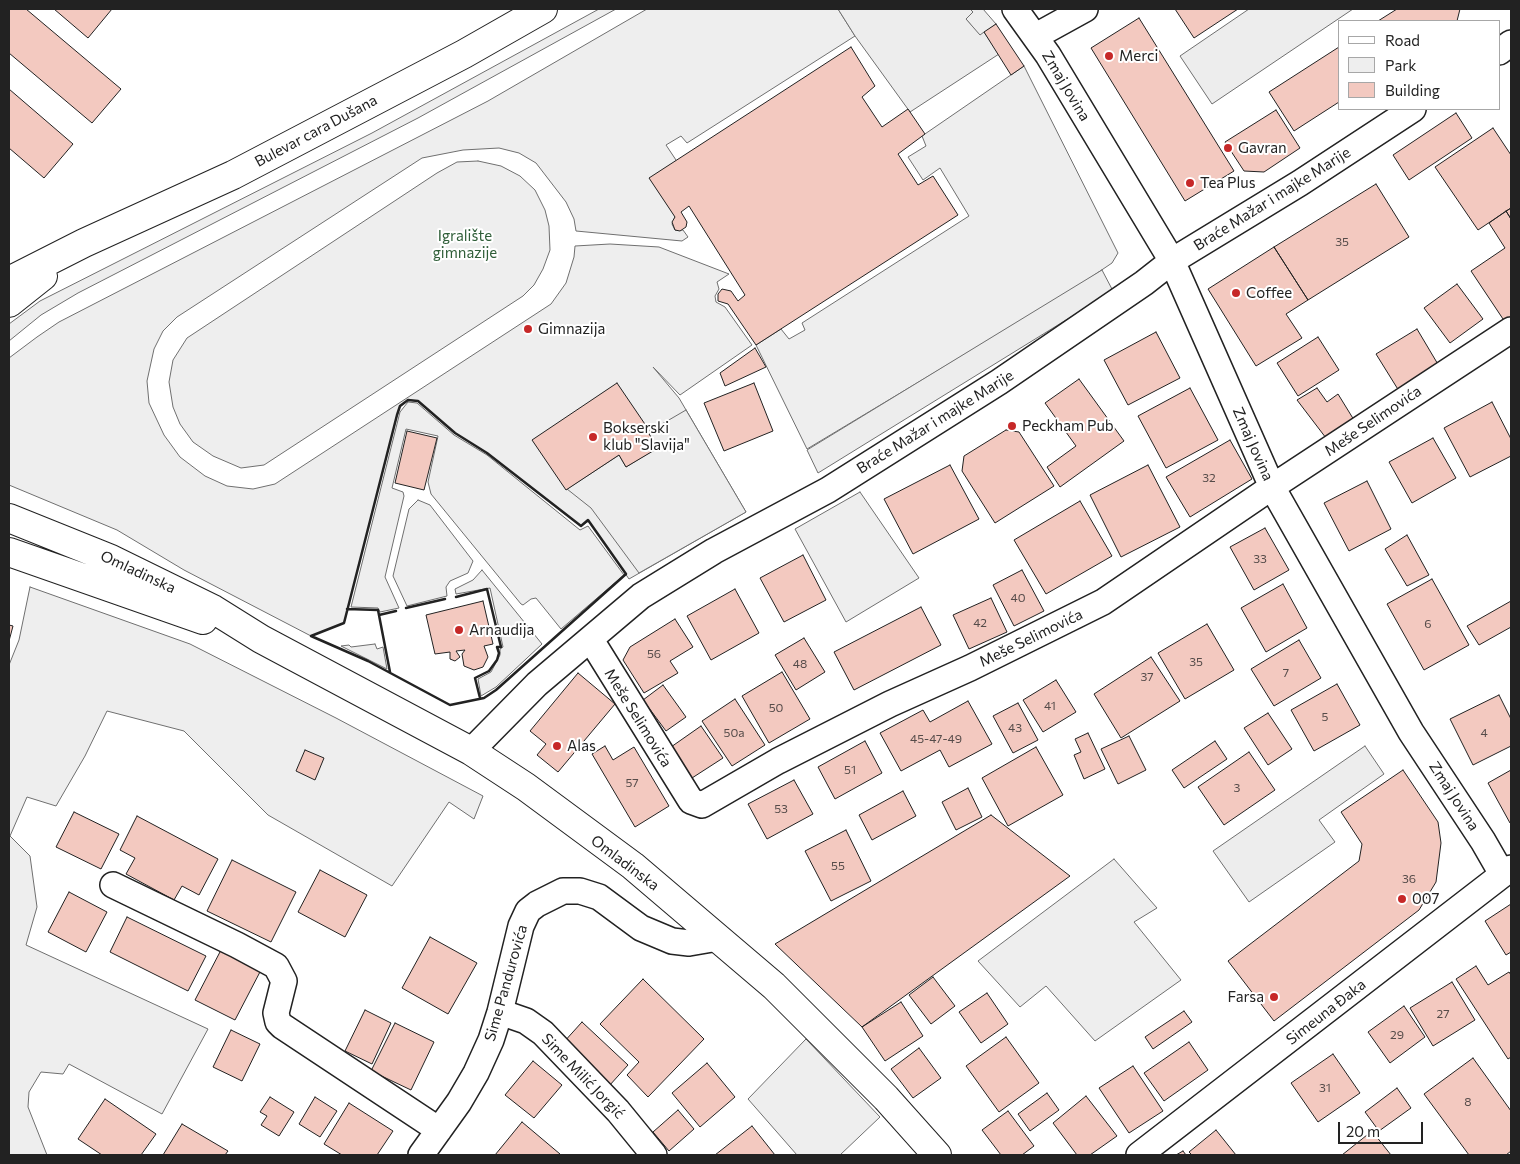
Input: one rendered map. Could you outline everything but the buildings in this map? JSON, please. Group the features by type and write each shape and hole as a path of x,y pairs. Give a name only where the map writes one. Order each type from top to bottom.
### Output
{"main road":[{"name":"Bulevar cara Dušana","path":"9,281 84,243 233,174 464,54 543,9"},
{"name":"Bulevar cara Dušana","path":"9,303 84,243"},
{"name":"Omladinska","path":"9,518 72,542 212,608 261,639 471,751 526,787 633,866 774,986 886,1098 937,1155"},
{"name":"Omladinska","path":"9,552 44,566 261,639"}],"street":[{"name":"Zmaj Jovina","path":"1015,9 1036,36 1172,262 1272,487 1411,732 1483,840 1507,871"},
{"path":"1036,36 1085,9"},
{"path":"1500,51 1511,43"},
{"name":"Braće Mažar i majke Marije","path":"471,751 537,684 641,596 714,552 828,490 999,382 1172,262 1300,183 1411,110"},
{"name":"Meše Selimovića","path":"591,640 690,801 702,805 778,760 881,708 970,668 1103,602 1272,487 1511,330"},
{"name":"Simeuna Đaka","path":"1139,1155 1507,871"},
{"path":"113,885 238,944 276,966 284,981 276,1013 278,1022 439,1130"},
{"name":"Sime Pandurovića","path":"421,1155 476,1072 491,1040 500,1012 514,948 524,918 528,911 537,904 563,890 580,891 600,897 640,928 672,940 689,942 718,938"},
{"name":"Sime Milić Jorgić","path":"500,1012 526,1021 543,1033 618,1111 654,1155"}],"green space":[{"path":"599,9 616,9 418,118 78,293 41,315 9,341 9,324 40,301 372,133"},
{"path":"647,9 838,9 855,36 687,143 681,136 666,145 676,160 675,217 672,224 675,230 683,230 688,237 682,241 576,231 574,219 566,202 536,163 519,153 499,148 463,150 422,158 177,317 163,331 154,349 147,381 149,403 164,435 180,457 205,476 227,486 253,489 275,484 551,304 566,283 574,257 575,246 610,244 659,247 729,274 717,282 719,289 715,296 716,302 725,307 752,345 680,395 653,367 679,398 746,512 629,579 589,521 581,526 487,453 455,433 418,401 408,400 400,407 397,415 344,623 311,636 184,570 117,530 9,485 9,358 37,337 59,322 488,101"},
{"path":"970,9 983,9 996,24 980,36 966,19 973,12"},
{"path":"1024,66 1118,253 1112,263 1072,290 807,449 756,345 781,329 789,339 805,330 802,323 969,216 940,168 923,180 908,157 926,146 922,136"},
{"name":"Igralište gimnazije","path":"478,161 501,166 520,176 535,190 545,210 549,226 550,250 543,269 534,285 523,296 264,465 241,468 213,456 193,442 180,424 173,407 169,382 173,360 187,338 437,173 457,162"},
{"path":"408,402 417,403 454,435 487,455 580,530 588,526 624,575 561,629 536,598 523,605 521,604 431,494 428,482 438,436 406,429 392,488 403,492 404,496 385,577 399,608 380,612 378,608 351,607 400,412"},
{"path":"860,492 919,578 846,622 795,529"},
{"path":"418,500 430,505 473,561 468,573 450,581 446,587 447,596 407,606 393,576 409,509"},
{"path":"482,570 542,644 496,687 481,696 478,679 491,672 500,655 500,649 503,647 490,588 456,594 455,589 473,580"},
{"path":"30,587 190,644 336,718 483,796 474,819 449,802 392,886 268,815 184,731 107,711 85,756 56,806 27,797 10,836 30,856 37,907 26,945 208,1029 162,1114 69,1064 63,1074 41,1072 29,1092 28,1107 47,1155 9,1155 9,665 19,640"},
{"path":"375,644 377,649 383,647 387,669 341,646 349,645 351,647"},
{"path":"1114,859 1157,908 1134,922 1181,980 1095,1041 1046,986 1020,1007 978,961"},
{"path":"806,1039 880,1117 840,1155 797,1155 748,1099"}],"shaded area":[{"path":"838,9 970,9 973,12 966,19 980,35 984,32 999,54 910,112 855,36"},
{"path":"1249,9 1353,9 1212,104 1180,56"},
{"path":"1102,270 1113,291 818,473 807,450"},
{"path":"686,410 746,512 639,573 591,508 567,489 619,455 626,467 657,448 649,434 650,431"},
{"path":"1365,746 1384,774 1319,820 1335,842 1249,902 1213,851"}],"wall":[{"path":"408,400 418,401 455,433 487,453 581,526 588,520 626,574 496,690 484,698 450,705 368,661 311,636 344,623 397,415 400,406 408,400"},
{"path":"456,597 487,589 501,647 497,647 499,653 497,660 489,671 475,678 480,698"},
{"path":"406,608 445,599"},
{"path":"347,609 378,610 390,672"},
{"path":"379,615 396,611"}],"place":[{"name":"Merci","path":"1109,56"},
{"name":"Gavran","path":"1228,148"},
{"name":"Tea Plus","path":"1190,183"},
{"name":"Coffee","path":"1236,293"},
{"name":"Gimnazija","path":"528,329"},
{"name":"Peckham Pub","path":"1012,426"},
{"name":"Bokserski klub \"Slavija\"","path":"593,437"},
{"name":"Arnaudija","path":"459,630"},
{"name":"Alas","path":"557,746"},
{"name":"007","path":"1402,899"},
{"name":"Farsa","path":"1274,997"}]}
